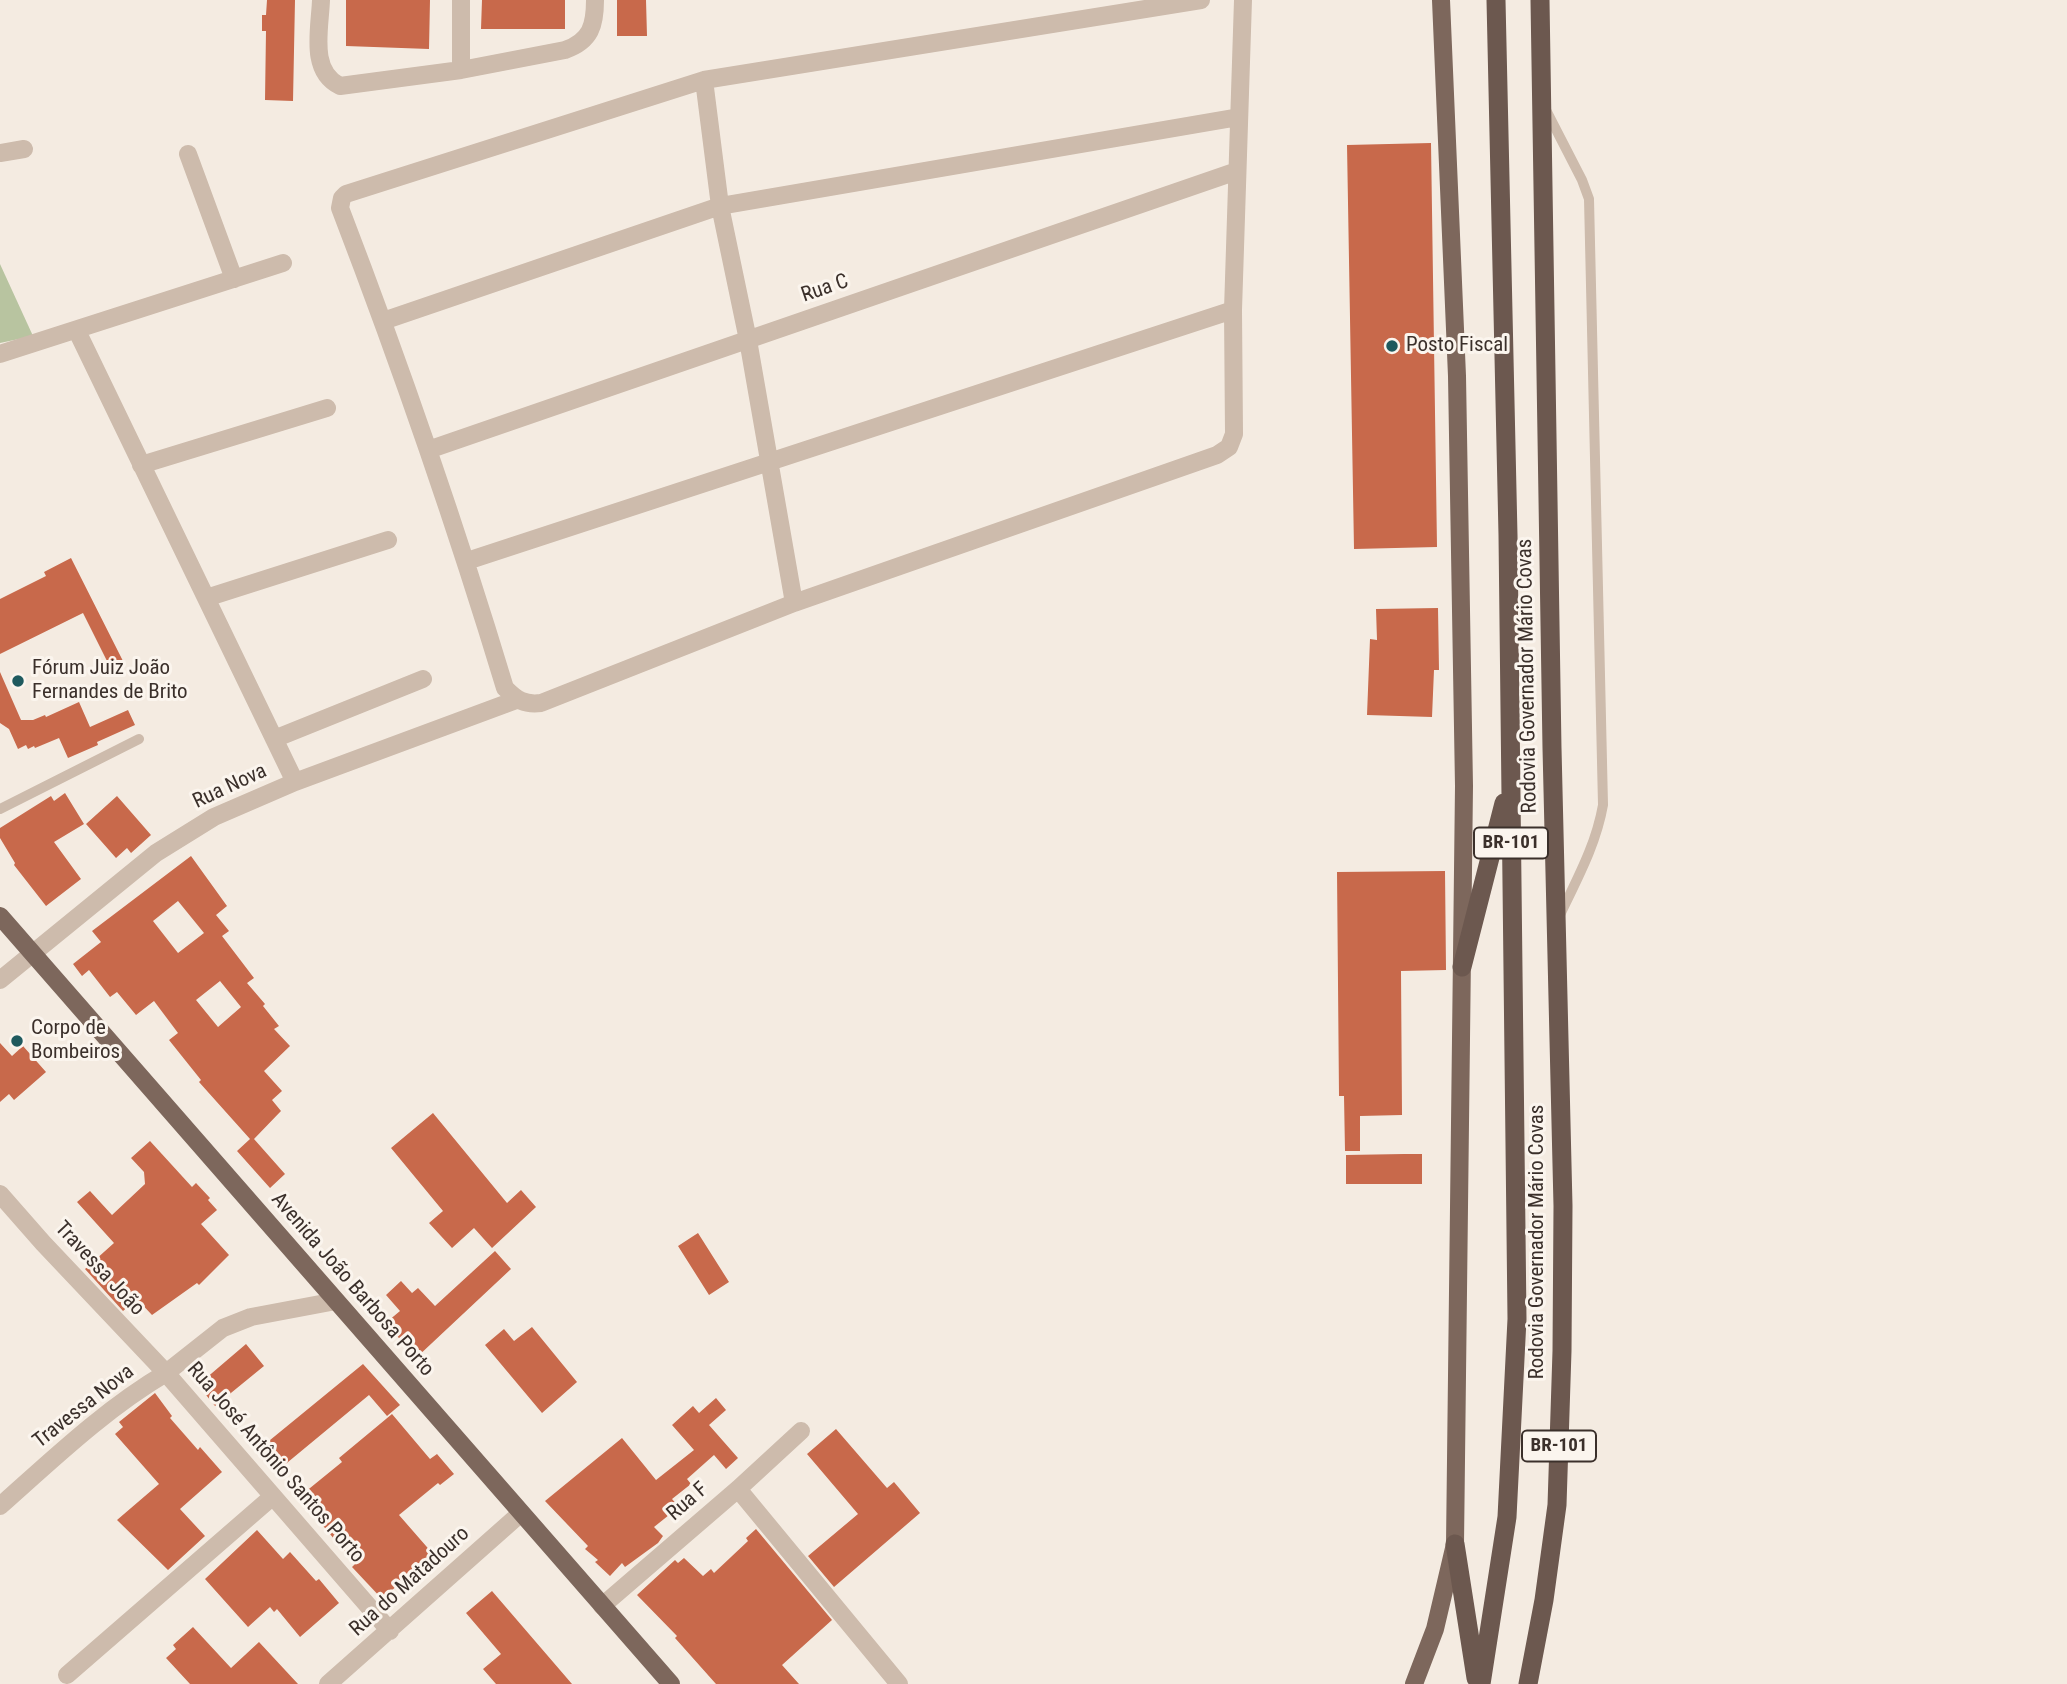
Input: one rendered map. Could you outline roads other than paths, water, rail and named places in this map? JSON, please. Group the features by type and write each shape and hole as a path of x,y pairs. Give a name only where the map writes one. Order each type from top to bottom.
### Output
{"highway":[{"name":"Rodovia Governador Mário Covas","path":"1479,1684 1507,1517 1517,1319 1506,427 1496,0"},
{"name":"Rodovia Governador Mário Covas","path":"1528,1684 1544,1600 1558,1493 1562,1351 1563,1206 1540,0"},
{"path":"1461,967 1510,778"},
{"path":"1455,1544 1479,1684"}],"main road":[{"path":"1414,1684 1434,1629 1455,1544 1464,786 1457,376 1441,0"},
{"name":"Avenida João Barbosa Porto","path":"0,916 671,1684"}],"street":[{"path":"321,0 321,65 325,75 340,86 461,70 565,50 589,35 593,27 595,0"},
{"path":"461,0 461,70"},
{"path":"516,700 505,688 467,561 383,321 340,208 346,194 704,80 1201,0"},
{"path":"467,561 1233,310 1243,0"},
{"path":"704,80 720,206 748,340 794,603"},
{"path":"383,321 720,206 1239,117"},
{"path":"0,153 24,149"},
{"path":"188,154 234,279"},
{"name":"Rua C","path":"428,450 1237,171"},
{"path":"0,354 283,263"},
{"name":"Rua Nova","path":"0,980 156,853 214,817 295,782 516,700 528,705 541,703 794,603 1217,455 1229,447 1234,434 1233,310"},
{"path":"77,331 295,782"},
{"path":"141,465 327,408"},
{"path":"206,598 388,540"},
{"path":"274,738 423,680"},
{"name":"Travessa João","path":"0,1194 166,1373"},
{"name":"Rua José Antônio Santos Porto","path":"336,1301 251,1317 223,1328 166,1373 390,1631"},
{"name":"Travessa Nova","path":"0,1506 107,1413 166,1373"},
{"name":"Rua F","path":"602,1606 801,1431"},
{"path":"738,1489 899,1684"},
{"path":"67,1675 272,1497"},
{"name":"Rua do Matadouro","path":"328,1684 521,1513"}],"lane":[{"path":"1543,103 1582,180 1589,200 1602,791 1599,829 1556,924"},
{"path":"0,808 139,739"}],"place":[{"name":"Posto Fiscal","path":"1392,346"},
{"name":"Fórum Juiz João Fernandes de Brito","path":"18,681"},
{"name":"Corpo de Bombeiros","path":"17,1041"}]}
